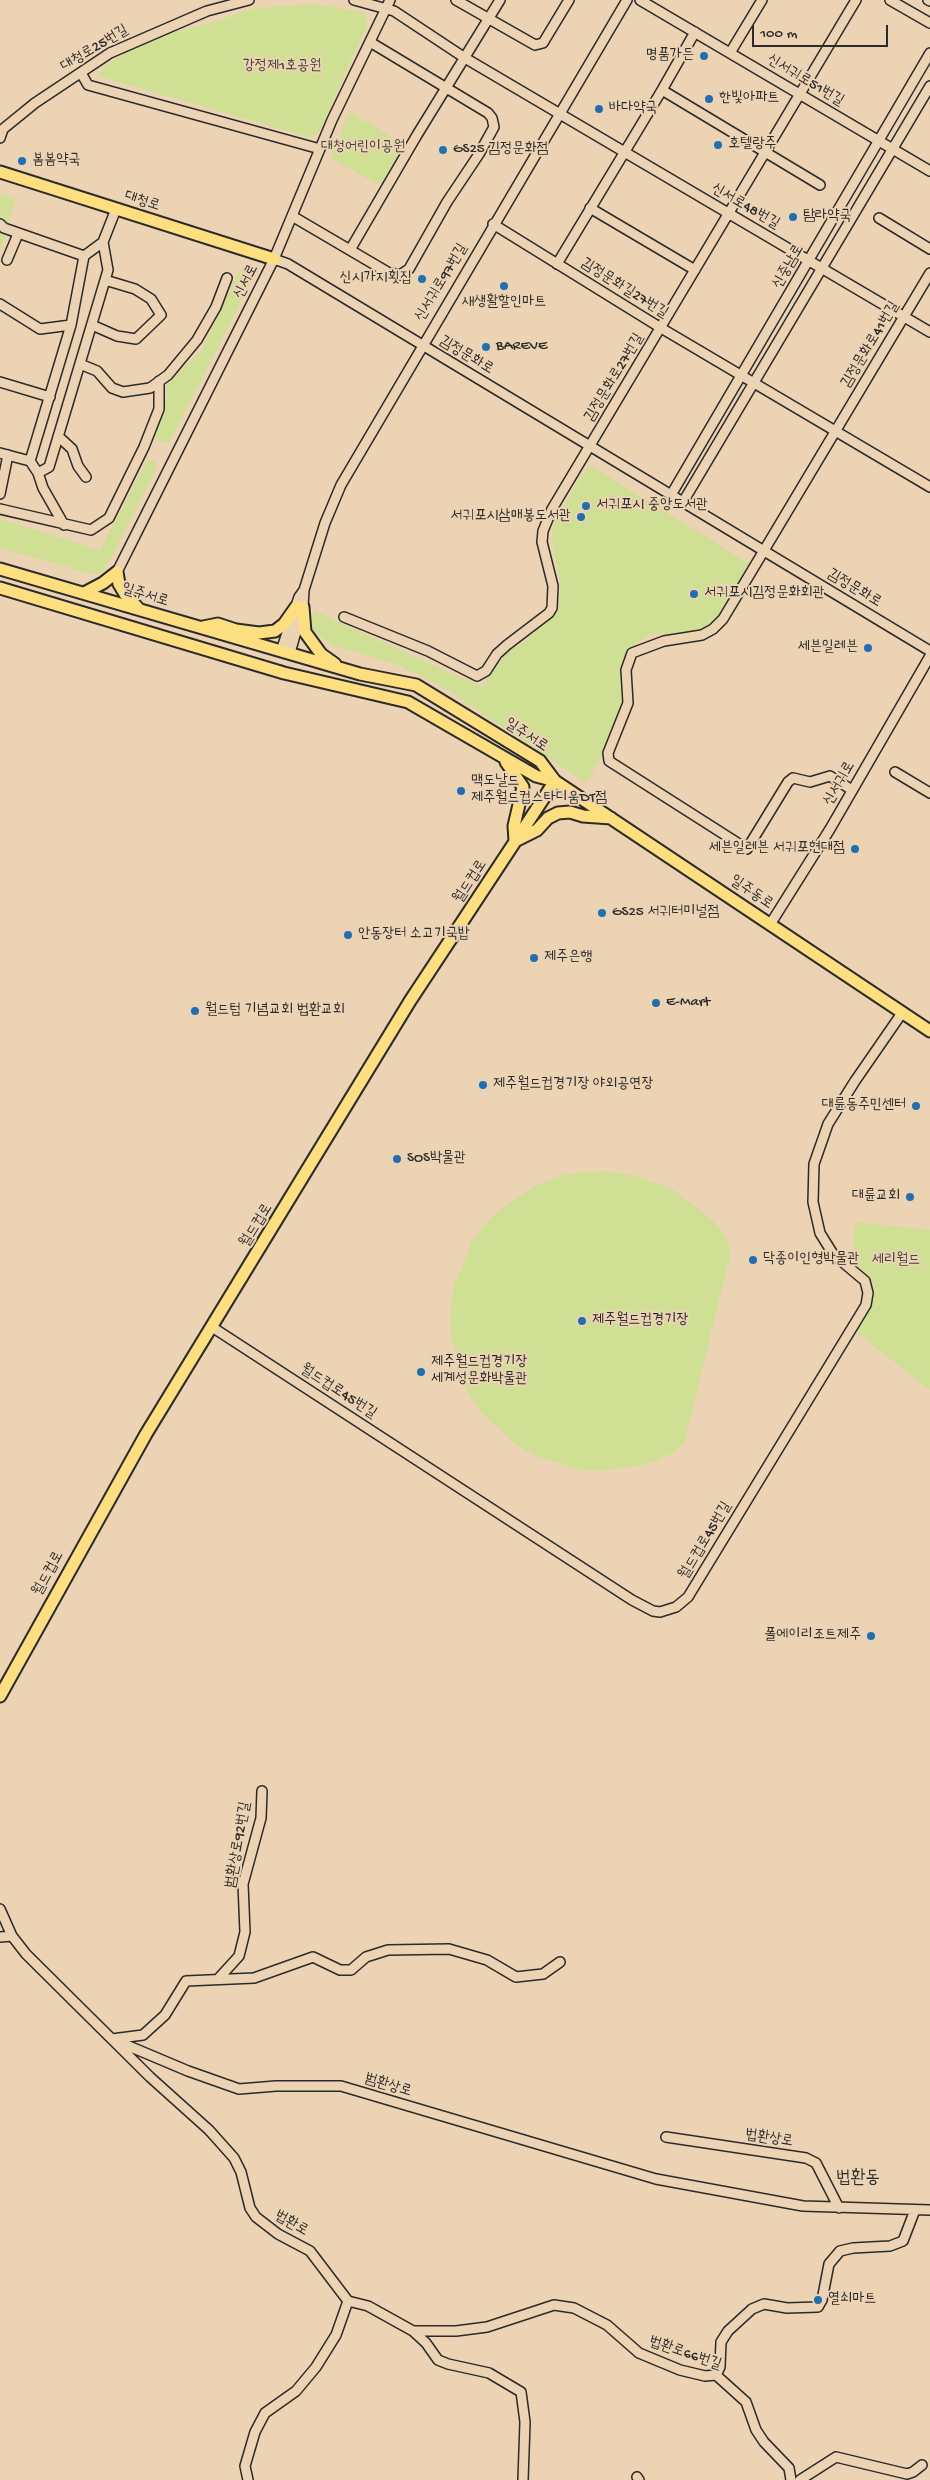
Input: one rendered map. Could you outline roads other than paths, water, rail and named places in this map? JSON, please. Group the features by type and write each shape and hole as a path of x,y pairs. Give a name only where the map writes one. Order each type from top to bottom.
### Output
{"main road":[{"name":"대청로","path":"0,172 274,260"},
{"name":"일주서로","path":"0,569 360,674 416,686 540,761 555,781"},
{"path":"84,593 103,583 117,572 119,584 125,594 140,610"},
{"name":"일주서로","path":"0,588 279,672 408,702 536,776 555,781"},
{"path":"200,627 218,624 236,630 259,633 275,631 299,607"},
{"path":"299,607 305,632 312,645 335,664 360,674"},
{"path":"279,672 285,652"},
{"path":"503,757 523,788 514,826 515,841 537,830 548,818 558,813 570,812 583,816 613,818"},
{"name":"일주동로","path":"555,781 771,923 930,1031"},
{"name":"월드컵로","path":"0,1696 146,1434 410,1001 555,781"}],"street":[{"name":"대청로25번길","path":"0,138 3,129 35,103 110,53 144,36 207,11 249,0"},
{"path":"354,0 389,4"},
{"path":"456,0 488,20 535,45 543,43 569,0"},
{"path":"350,250 445,88 500,0"},
{"name":"신서귀로97번길","path":"285,652 325,523 341,484 626,0"},
{"name":"신서귀로51번길","path":"640,0 930,171"},
{"path":"730,53 762,0"},
{"name":"김정문화로27번길","path":"590,448 856,0"},
{"path":"890,0 930,24"},
{"name":"신서로","path":"117,572 274,260 320,148 389,4"},
{"name":"신서로48번길","path":"389,4 465,58 930,332"},
{"path":"557,264 695,32"},
{"path":"292,216 389,274 395,276 404,273 446,202 479,154 494,128 492,118 488,113 370,42"},
{"name":"신중남로","path":"671,495 930,53"},
{"path":"81,73 88,85 320,148"},
{"name":"신중남로","path":"683,502 930,86"},
{"path":"662,90 820,185"},
{"path":"590,208 695,270"},
{"path":"38,474 49,467 106,280 108,270 103,242 116,209"},
{"path":"879,218 930,249"},
{"path":"0,224 4,228 18,234 84,256"},
{"name":"김정문화길27번길","path":"493,224 661,328 742,375"},
{"path":"7,260 18,234"},
{"path":"30,461 71,325 84,256 103,242"},
{"name":"김정문화로","path":"274,260 288,264 590,448 764,550 930,651"},
{"name":"김정문화로41번길","path":"764,550 930,273"},
{"path":"80,364 97,371 112,388 124,392 150,388 168,375 197,340 216,307 227,278"},
{"path":"92,325 117,336 136,339 161,315 151,299 135,289 106,280"},
{"path":"0,304 40,329 71,325"},
{"path":"742,375 930,487"},
{"path":"0,382 50,397"},
{"path":"0,509 91,530 109,518 144,447 159,409 159,382"},
{"path":"58,436 72,449 78,466 86,477"},
{"path":"344,617 428,651 469,674 477,676 486,671 498,654 544,617 552,608 553,586 542,542 543,531 558,498 590,448"},
{"path":"0,494 4,454 30,461 64,525"},
{"path":"764,550 723,619 713,629 697,637 664,641 632,653 626,670 628,704 608,753 609,761 747,849 788,782 793,778 810,782 830,776 852,790"},
{"name":"신서귀로","path":"771,923 852,790 930,656"},
{"path":"895,772 930,793"},
{"name":"월드컵로45번길","path":"212,1326 632,1600 653,1611 660,1612 676,1607 688,1597 866,1305 868,1293 865,1281 833,1254 820,1233 813,1202 814,1164 822,1136 828,1124 902,1013"},
{"name":"범환상로92번길","path":"218,1979 239,1956 245,1932 243,1884 261,1818 262,1791"},
{"name":"법환로","path":"0,1910 12,1936 26,1954 112,2039 209,2130 234,2158 243,2178 250,2208 256,2217 278,2234 310,2251 348,2301"},
{"path":"0,1937 12,1936"},
{"path":"112,2039 143,2035 165,2015 186,1981 254,1978 313,1957 340,1970 351,1970 366,1957 388,1950 417,1948 449,1949 487,1960 516,1977 543,1974 560,1962"},
{"name":"범환상로","path":"112,2039 188,2071 239,2089 276,2086 340,2086 656,2179 803,2206 839,2208"},
{"name":"법환상로","path":"666,2137 806,2158 816,2163 839,2208"},
{"path":"839,2208 930,2210"},
{"path":"716,2375 720,2367 721,2342 728,2331 752,2309 764,2304 787,2308 818,2307 822,2300 829,2264 840,2252 853,2248 890,2246 903,2241 915,2210"},
{"path":"248,2480 245,2466 255,2432 265,2413 296,2391 316,2367 336,2335 348,2301 368,2306 413,2331 426,2343 438,2360 489,2373 521,2392 525,2422 523,2480"},
{"name":"법환로66번길","path":"413,2331 456,2331 487,2327 554,2305 574,2308 607,2324 639,2353 680,2370 705,2376 716,2375 746,2402 756,2430 764,2442 789,2468 791,2480"},
{"path":"800,2480 836,2457 907,2474 922,2465"}],"place":[{"name":"명품가든","path":"704,56"},
{"name":"한빛아파트","path":"709,99"},
{"name":"바다약국","path":"599,109"},
{"name":"호텔랑주","path":"718,145"},
{"name":"GS25 김정문화점","path":"443,150"},
{"name":"봄봄약국","path":"22,161"},
{"name":"탐라약국","path":"793,217"},
{"name":"신시가지횟집","path":"422,279"},
{"name":"새생활할인마트","path":"504,286"},
{"name":"BAREVE","path":"486,347"},
{"name":"서귀포시 중앙도서관","path":"586,506"},
{"name":"서귀포시삼매봉도서관","path":"581,517"},
{"name":"서귀포시김정문화회관","path":"694,594"},
{"name":"세븐일레븐","path":"868,648"},
{"name":"맥도날드 제주월드컵스타디움DT점","path":"461,791"},
{"name":"세븐일레븐 서귀포현대점","path":"855,849"},
{"name":"GS25 서귀터미널점","path":"602,913"},
{"name":"안동장터 소고기국밥","path":"348,935"},
{"name":"제주은행","path":"534,958"},
{"name":"E-Mart","path":"656,1003"},
{"name":"월드텁 기념교회 법환교회","path":"195,1011"},
{"name":"제주월드컵경기장 야외공연장","path":"483,1085"},
{"name":"대륜동주민센터","path":"916,1106"},
{"name":"SOS박물관","path":"397,1159"},
{"name":"대륜교회","path":"910,1197"},
{"name":"닥종이인형박물관","path":"753,1260"},
{"name":"제주월드컵경기장","path":"582,1321"},
{"name":"제주월드컵경기장 세계성문화박물관","path":"421,1372"},
{"name":"폴에이리조트제주","path":"871,1636"},
{"name":"열쇠마트","path":"818,2300"}],"district":[{"name":"법환동","path":"858,2179"}],"park label":[{"name":"강정제1호공원","path":"282,67"},
{"name":"대청어린이공원","path":"363,148"},
{"name":"세리월드","path":"896,1261"}]}
